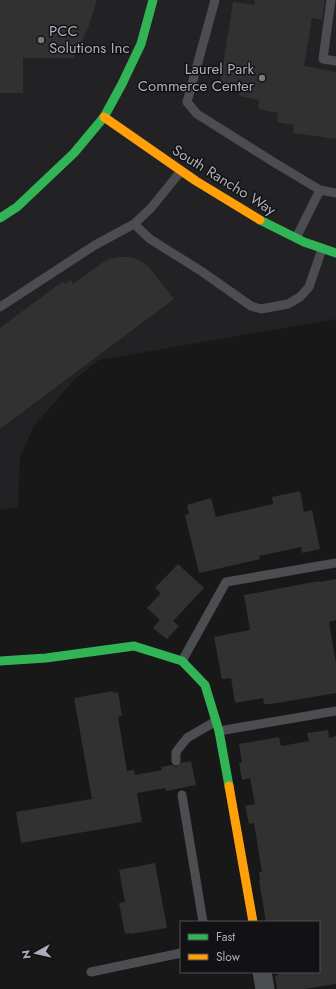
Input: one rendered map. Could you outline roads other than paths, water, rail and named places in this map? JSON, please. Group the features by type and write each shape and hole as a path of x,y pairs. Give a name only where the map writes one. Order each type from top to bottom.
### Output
{"street":[{"path":"0,218 17,207 74,153 104,117 141,44 153,0"},
{"name":"South Rancho Way","path":"104,117 221,198 280,231 322,249 336,253"},
{"path":"0,661 46,658 134,646 182,661 205,685 216,721 253,921"},
{"path":"262,973 265,989"}],"lane":[{"path":"215,0 187,102 197,114 275,163 320,190 336,194"},
{"path":"331,0 323,59 336,60"},
{"path":"0,307 95,245 134,224 151,208 181,171"},
{"path":"296,238 320,190"},
{"path":"134,224 150,239 201,271 252,306 261,309 288,304 300,297 309,287 322,249"},
{"path":"182,661 226,582 336,563"},
{"path":"218,731 336,711"},
{"path":"176,761 176,752 187,738 216,721"},
{"path":"182,794 203,921"},
{"path":"91,972 180,953"}],"place":[{"name":"PCC Solutions Inc","path":"41,40"},
{"name":"Laurel Park Commerce Center","path":"262,78"}]}
